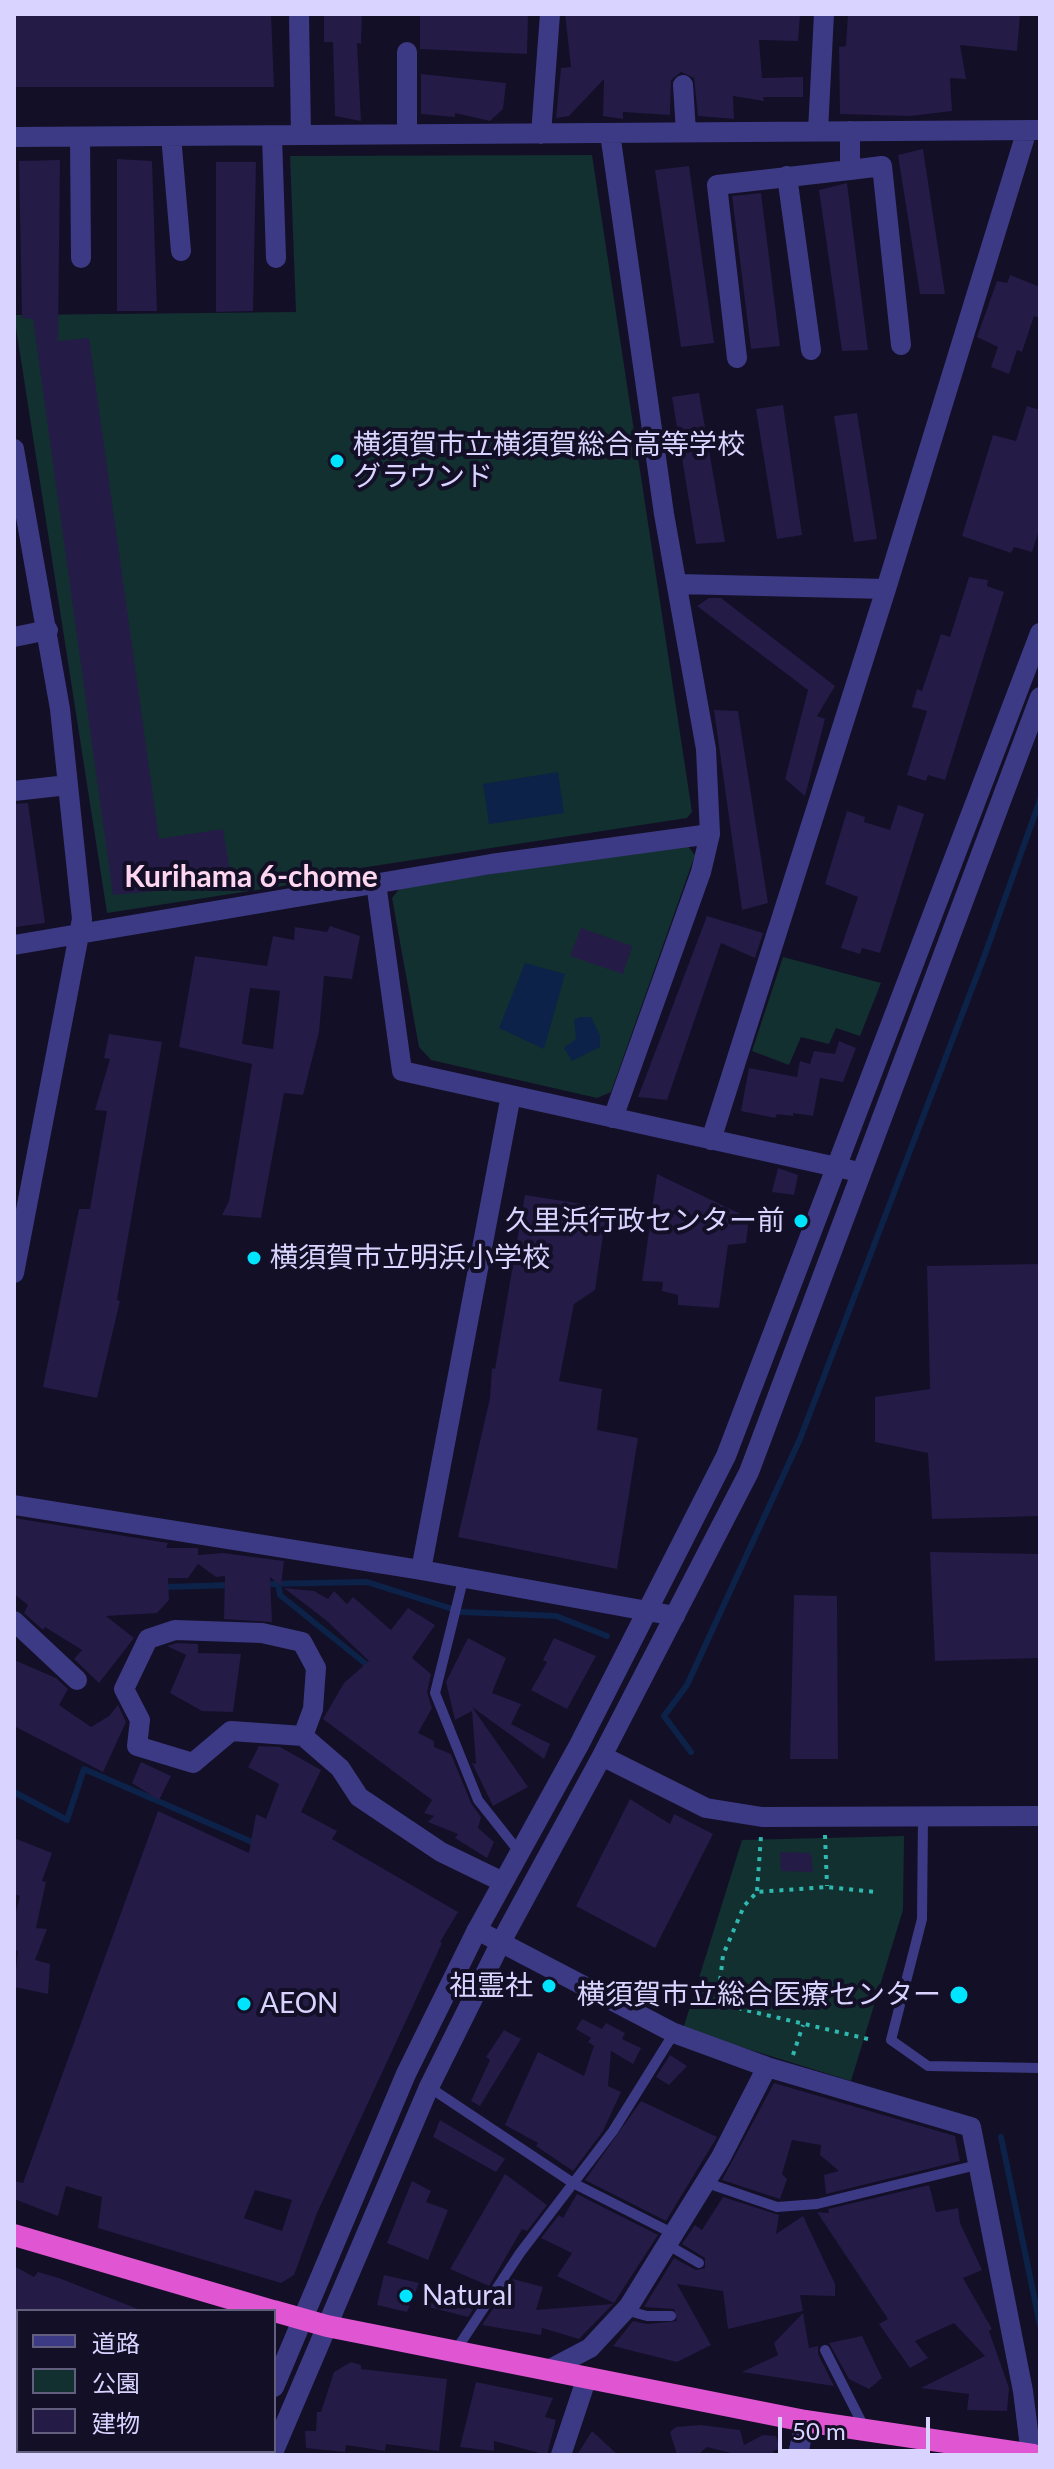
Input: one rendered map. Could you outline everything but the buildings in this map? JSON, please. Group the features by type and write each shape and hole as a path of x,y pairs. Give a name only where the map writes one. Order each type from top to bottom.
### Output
{"highway":[{"path":"14,2235 267,2309"},
{"path":"276,2312 327,2326 805,2421 1032,2455"}],"street":[{"path":"299,14 301,135"},
{"path":"541,134 550,14"},
{"path":"818,131 824,14"},
{"path":"407,52 407,134"},
{"path":"683,85 686,132"},
{"path":"14,137 1034,130 711,1140"},
{"path":"850,131 850,170"},
{"path":"610,133 706,749 710,834 701,872 613,1118"},
{"path":"171,136 181,251"},
{"path":"272,136 276,258"},
{"path":"80,137 81,258"},
{"path":"737,358 717,185 882,166 901,345"},
{"path":"787,176 811,350"},
{"path":"14,449 48,630 82,919 14,1273"},
{"path":"678,584 886,589"},
{"path":"14,637 48,630"},
{"path":"276,2382 406,2074 477,1930 579,1745 726,1456 1040,633"},
{"path":"276,2446 429,2087 501,1942 602,1756 749,1472 859,1172 1040,697"},
{"path":"14,791 68,785"},
{"path":"14,945 376,883 710,834"},
{"path":"376,883 402,1071 859,1172"},
{"path":"421,1570 511,1095"},
{"path":"14,1505 421,1570 675,1616"},
{"path":"14,1621 77,1680"},
{"path":"303,1736 313,1709 316,1668 302,1642 262,1633 175,1630 148,1639 124,1689 140,1720 137,1746 193,1763 231,1731 303,1736 340,1768 359,1797 441,1852 503,1882"},
{"path":"579,1745 706,1808 762,1817 1040,1816"},
{"path":"477,1930 674,2033 778,2070 971,2127 1023,2391 1032,2455"},
{"path":"550,2369 590,2348 625,2310 778,2070"},
{"path":"561,2455 587,2377"},
{"path":"798,2455 805,2421"}],"lane":[{"path":"463,1580 435,1693 478,1800 520,1853"},
{"path":"923,1816 922,1919 891,2040 928,2066 1040,2068"},
{"path":"456,2350 613,2131 674,2033"},
{"path":"429,2087 573,2183 670,2239 699,2263"},
{"path":"704,2182 777,2207 817,2204 977,2165"},
{"path":"625,2310 647,2316 671,2316"},
{"path":"825,2350 865,2430"}],"path":[{"path":"824,1816 827,1887"},
{"path":"762,1817 757,1892 744,1906 723,1955 719,1991 741,2009 868,2039"},
{"path":"757,1892 827,1887 876,1892"},
{"path":"778,2070 803,2025"}],"green space":[{"name":"横須賀市立横須賀総合高等学校 グラウンド","path":"592,155 692,812 687,818 354,869 354,875 107,913 14,315 296,312 290,156"},
{"path":"686,844 695,855 611,1092 597,1098 431,1060 419,1047 392,898 400,888"},
{"path":"783,957 881,983 860,1036 836,1028 829,1044 801,1037 789,1065 752,1051"},
{"path":"904,1836 903,1910 851,2081 683,2029 742,1840"}],"water":[{"path":"558,772 564,813 489,824 483,784"},
{"path":"525,963 565,974 544,1049 499,1028"},
{"path":"591,1017 600,1035 600,1047 572,1061 564,1048 576,1039 574,1020"}],"waterway":[{"path":"691,1752 664,1716 687,1685 800,1439 984,957 1040,800"},
{"path":"264,1584 367,1582 462,1612 556,1616 607,1636"},
{"path":"278,1583 280,1595 371,1668"},
{"path":"164,1587 233,1585"},
{"path":"14,1792 67,1820 84,1769 259,1845"},
{"path":"1001,2137 1040,2325"}],"place":[{"name":"横須賀市立横須賀総合高等学校 グラウンド","path":"337,461"},
{"name":"久里浜行政センター前","path":"801,1221"},
{"name":"横須賀市立明浜小学校","path":"254,1258"},
{"name":"祖霊社","path":"549,1986"},
{"name":"横須賀市立総合医療センター","path":"959,1995"},
{"name":"AEON","path":"244,2004"},
{"name":"Natural","path":"406,2296"}],"district":[{"name":"Kurihama 6-chome","path":"251,877"}]}
